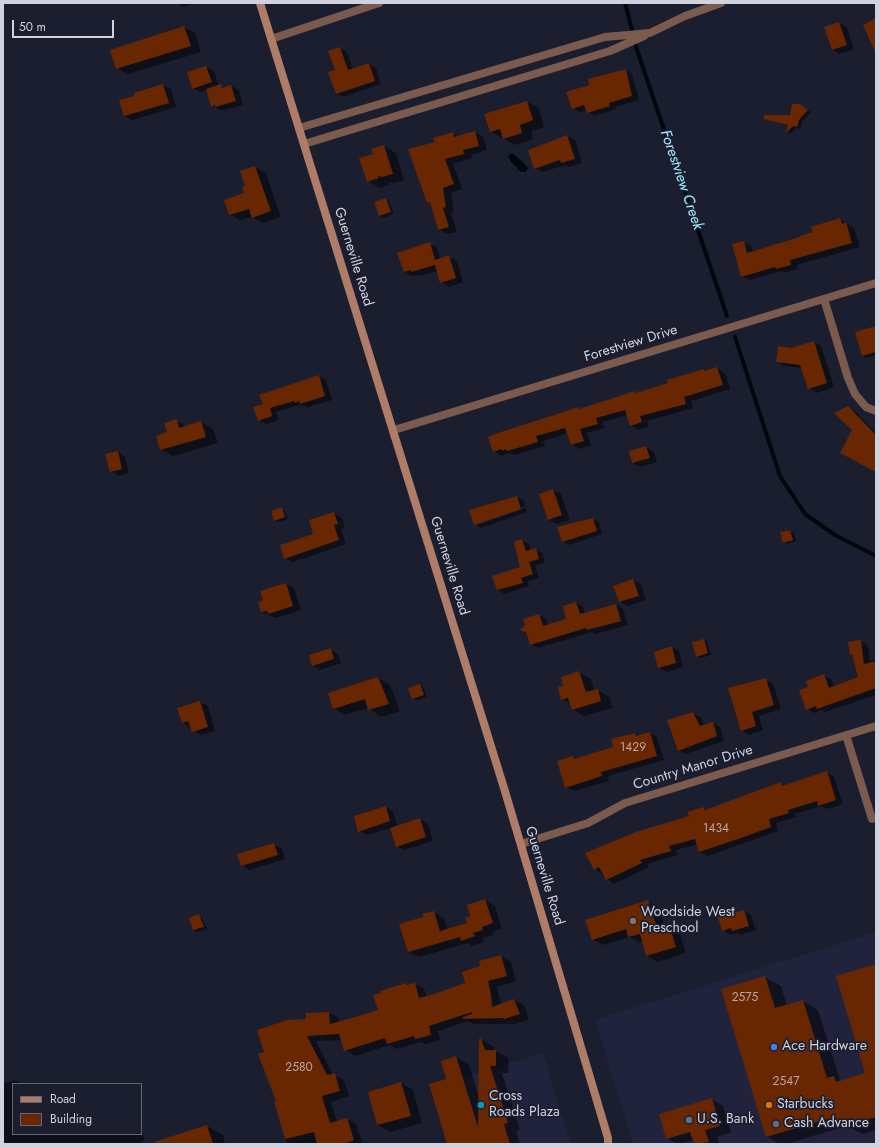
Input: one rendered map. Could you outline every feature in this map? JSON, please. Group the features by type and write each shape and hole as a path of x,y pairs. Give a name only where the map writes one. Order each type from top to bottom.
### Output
{"main road":[{"name":"Guerneville Road","path":"260,3 394,430 521,844 609,1142"}],"street":[{"path":"271,39 379,3"},
{"path":"304,144 610,51 685,16 721,3"},
{"path":"299,128 605,37 650,33"},
{"name":"Forestview Drive","path":"394,430 876,283"},
{"path":"824,299 848,378 855,394 866,407 876,411"},
{"name":"Country Manor Drive","path":"521,844 588,823 625,803 876,726"},
{"path":"846,735 872,818"}],"shaded area":[{"path":"512,153 528,168 526,172 521,172 511,162 508,156"},
{"path":"876,932 876,1144 633,1144 595,1020"},
{"path":"543,1053 571,1144 468,1144 449,1082"}],"building":[{"path":"876,18 876,53 863,25"},
{"path":"839,22 847,45 832,50 824,27"},
{"path":"184,26 191,46 116,69 110,50"},
{"path":"340,47 348,70 369,63 375,81 336,94 328,72 335,70 328,51"},
{"path":"206,66 212,82 192,89 187,72"},
{"path":"626,69 632,96 609,103 610,106 587,113 584,105 572,109 566,92 589,85 588,79"},
{"path":"163,84 169,103 124,116 119,100 134,96 134,93"},
{"path":"221,84 222,88 231,85 236,101 215,107 215,105 211,106 206,89"},
{"path":"527,101 533,120 520,125 522,133 503,139 500,129 490,132 484,114"},
{"path":"792,104 800,104 808,110 799,120 797,127 793,126 786,133 788,125 764,119 764,115 790,115"},
{"path":"475,131 479,146 463,150 464,154 445,159 454,184 443,188 446,207 443,208 449,227 438,230 430,202 427,203 408,149 435,142 433,138 453,132 454,137"},
{"path":"567,135 575,159 561,163 560,160 534,169 528,150"},
{"path":"384,145 393,174 382,177 378,176 379,178 367,182 359,158 373,154 371,149"},
{"path":"255,166 271,211 252,218 249,209 229,215 224,200 244,193 242,187 245,186 240,171"},
{"path":"386,198 391,212 379,216 374,202"},
{"path":"840,218 842,224 846,222 852,243 790,260 791,265 776,269 775,267 741,277 732,244 744,241 747,253 800,237 813,232 811,227"},
{"path":"430,242 435,260 449,255 456,278 440,283 435,265 411,272 411,270 404,272 397,253"},
{"path":"876,326 876,352 862,356 855,332"},
{"path":"814,341 827,383 808,389 800,365 776,362 778,346 791,348"},
{"path":"717,367 723,385 684,397 686,404 640,416 642,422 630,426 625,410 596,418 598,424 580,429 584,441 571,445 565,428 536,436 538,442 507,451 506,449 502,451 502,449 493,452 488,437 501,432 579,407 579,409 635,391 636,393 668,383 667,380 704,369 704,371"},
{"path":"319,375 325,396 300,404 299,401 295,403 294,401 270,408 272,416 258,421 253,407 263,404 259,395"},
{"path":"848,406 876,435 876,472 840,453 852,430 834,413"},
{"path":"177,419 179,428 201,421 206,437 160,450 156,436 167,432 164,423"},
{"path":"646,446 650,458 632,463 629,451"},
{"path":"118,451 122,469 110,472 105,454"},
{"path":"553,489 562,515 548,520 539,494"},
{"path":"517,496 521,509 474,525 469,510"},
{"path":"282,507 285,517 274,521 271,511"},
{"path":"334,512 338,524 334,525 339,540 284,559 280,545 313,534 309,520"},
{"path":"593,518 597,531 562,542 557,527"},
{"path":"790,530 793,540 783,543 780,532"},
{"path":"522,539 526,551 536,548 539,559 529,562 533,574 521,578 523,583 497,590 492,576 520,567 514,542"},
{"path":"633,579 639,596 619,602 613,586"},
{"path":"286,583 293,606 268,614 267,611 261,612 258,602 263,600 260,591"},
{"path":"576,602 580,614 616,604 621,621 587,630 586,628 530,645 526,632 520,630 525,625 523,619 539,614 543,626 566,619 563,606"},
{"path":"704,639 708,653 696,657 692,642"},
{"path":"861,640 864,664 876,661 876,688 817,709 816,706 806,710 799,690 808,687 806,681 824,674 829,688 858,677 852,654 850,655 848,642"},
{"path":"672,646 676,663 658,668 654,652"},
{"path":"331,648 334,659 312,666 309,655"},
{"path":"579,671 586,692 598,689 601,701 572,710 568,698 561,700 558,687 563,686 561,677"},
{"path":"378,677 389,704 368,710 365,699 333,709 328,693"},
{"path":"766,678 774,705 752,712 756,726 741,731 728,688"},
{"path":"420,684 424,695 412,699 408,688"},
{"path":"200,701 208,727 192,732 188,721 182,723 177,708"},
{"path":"693,712 700,726 713,722 717,736 678,751 667,720"},
{"path":"650,732 657,756 601,772 602,776 565,788 557,761 573,756 574,759 613,747 611,739 635,733 636,736"},
{"path":"827,771 836,800 818,806 817,801 788,810 789,813 769,819 771,827 744,837 699,852 695,839 669,846 671,851 640,860 642,863 606,880 599,867 594,870 585,853 636,832 689,816 687,812 704,807 705,810 781,782 782,786"},
{"path":"386,806 390,821 358,832 354,816"},
{"path":"420,818 426,837 396,847 390,828"},
{"path":"274,843 278,855 241,866 237,854"},
{"path":"485,899 493,923 482,927 483,930 473,933 475,936 461,941 460,937 408,952 399,924 423,917 422,914 434,911 440,931 467,923 465,918 470,916 467,905"},
{"path":"648,900 658,931 670,927 676,947 646,956 640,934 628,937 626,929 592,940 585,920"},
{"path":"744,910 749,926 732,931 731,928 722,931 718,917"},
{"path":"199,914 204,927 193,930 189,918"},
{"path":"501,955 507,976 488,981 492,1007 514,999 520,1014 504,1019 463,1019 463,1017 472,1014 472,1012 429,1026 431,1035 415,1039 414,1036 387,1044 385,1038 344,1051 339,1034 307,1036 327,1075 335,1073 340,1091 322,1096 330,1123 347,1118 354,1140 344,1144 317,1144 314,1132 285,1139 274,1101 276,1101 258,1054 264,1052 257,1030 287,1020 306,1019 306,1013 329,1012 330,1024 378,1010 373,995 381,993 380,991 406,983 407,985 415,982 419,998 434,994 465,983 462,972 480,966 479,961"},
{"path":"876,964 876,1117 846,1126 831,1118 766,1137 721,989 765,976 775,1008 803,1000 827,1078 834,1076 836,1082 865,1073 836,976"},
{"path":"481,1038 485,1050 496,1050 496,1066 490,1066 508,1123 504,1124 510,1144 447,1144 429,1084 446,1079 441,1061 456,1056 478,1127 479,1039"},
{"path":"401,1082 411,1116 377,1125 368,1092"},
{"name":"U.S. Bank","path":"712,1098 720,1126 705,1130 709,1142 694,1144 690,1132 666,1139 659,1114"},
{"path":"207,1125 213,1144 155,1144 154,1142"}],"waterway":[{"name":"Forestview Creek","path":"625,3 632,30"},
{"name":"Forestview Creek","path":"635,44 727,316"},
{"name":"Forestview Creek","path":"735,337 780,476 805,514 835,535 876,556"}],"place":[{"name":"Woodside West Preschool","path":"633,921"},
{"name":"Ace Hardware","path":"774,1047"},
{"name":"Cross Roads Plaza","path":"481,1105"},
{"name":"Starbucks","path":"769,1105"},
{"name":"U.S. Bank","path":"689,1120"},
{"name":"Cash Advance","path":"776,1124"}]}
